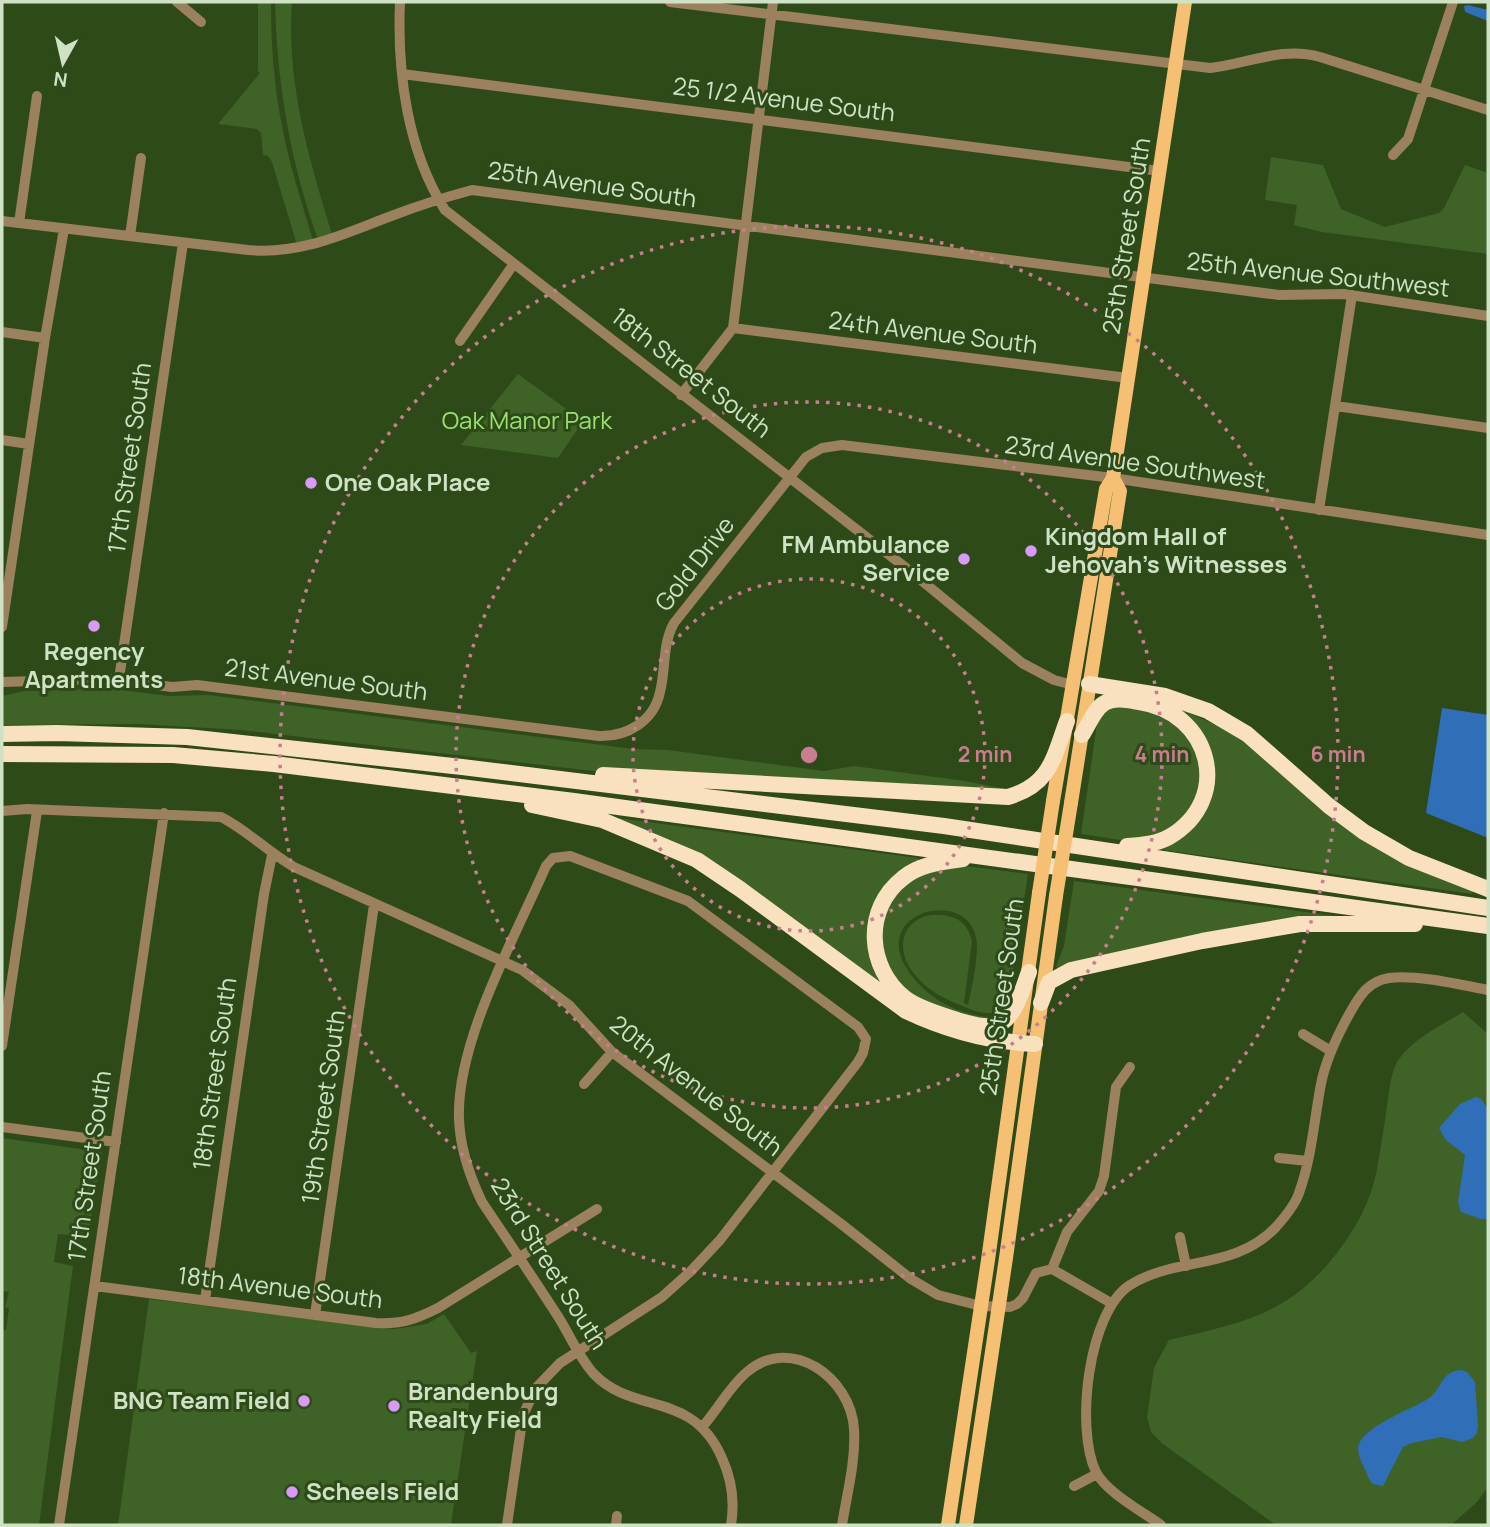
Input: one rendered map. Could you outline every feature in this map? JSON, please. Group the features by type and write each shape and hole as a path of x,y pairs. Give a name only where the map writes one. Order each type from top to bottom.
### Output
{"highway":[{"path":"1081,684 1165,696 1208,711 1247,734 1329,806 1364,832 1409,858 1488,889"},
{"path":"1082,735 1101,705 1114,699 1151,703 1168,709 1181,718 1202,745 1207,763 1208,784 1201,805 1187,824 1167,839 1144,845 1087,847"},
{"path":"462,766 882,792 1008,797 1023,793 1045,776 1066,721"},
{"path":"2,734 187,737 462,766 944,826 1488,908"},
{"path":"2,754 171,755 274,764 982,856 1481,925"},
{"path":"430,783 602,820 666,846 697,860 740,889 906,1011 953,1031 1026,1043"},
{"path":"982,856 930,864 903,877 885,896 877,914 873,936 878,959 887,979 906,1000 946,1016 988,1027 999,1025 1006,1020 1029,972"},
{"path":"1041,1003 1049,982 1071,970 1202,941 1300,924 1481,925"}],"main road":[{"name":"25th Street South","path":"966,1525 999,1308 1026,1043 1029,972 1039,893 1066,721 1081,684 1120,491 1113,478 1185,2"},
{"name":"25th Street South","path":"948,1525 981,1306 1026,1043 1041,1003 1082,735 1081,684"}],"street":[{"path":"177,2 201,22"},
{"name":"18th Street South","path":"400,2 399,46 402,74 417,147 432,191 455,219 910,571 1021,663 1046,677 1081,684"},
{"path":"670,2 1210,68 1276,53 1301,53 1488,110"},
{"path":"681,395 733,328 773,2"},
{"path":"1393,155 1409,139 1453,2"},
{"name":"25 1/2 Avenue South","path":"402,74 1160,171"},
{"path":"19,223 37,96"},
{"path":"130,236 141,158"},
{"name":"25th Avenue South","path":"2,221 266,252 303,248 472,190 1144,276"},
{"path":"2,627 7,552 29,444 64,229"},
{"name":"17th Street South","path":"119,679 183,243"},
{"path":"460,341 513,265"},
{"name":"25th Avenue Southwest","path":"1144,276 1279,295 1352,295 1488,316"},
{"path":"1319,510 1352,295"},
{"name":"24th Avenue South","path":"733,328 1128,378"},
{"path":"2,332 45,338"},
{"path":"1336,406 1488,428"},
{"path":"2,440 29,444"},
{"name":"23rd Avenue Southwest","path":"789,478 806,457 822,448 842,445 1113,478 1488,535"},
{"name":"Gold Drive","path":"642,723 660,694 666,644 674,623 789,478"},
{"name":"21st Avenue South","path":"2,682 119,679 172,687 197,685 599,736 619,735 642,723"},
{"path":"2,1046 37,811"},
{"name":"20th Avenue South","path":"2,812 25,816 37,811 164,813 220,817 231,822 272,855 294,867 522,970 569,1005 612,1052 911,1279 938,1295 999,1308"},
{"name":"17th Street South","path":"59,1525 164,813"},
{"name":"18th Street South","path":"205,1300 262,907 272,855"},
{"name":"23rd Street South","path":"731,1525 734,1507 728,1471 718,1448 703,1426 687,1415 617,1390 591,1370 482,1202 465,1155 459,1120 461,1083 475,1032 546,866 553,858 570,856 688,901 863,1032 866,1039 863,1053 773,1173"},
{"name":"19th Street South","path":"315,1315 374,905"},
{"path":"1161,1525 1111,1489 1097,1474 1086,1435 1087,1389 1103,1318 1111,1303 1128,1286 1147,1276 1162,1270 1219,1260 1248,1247 1274,1229 1298,1195 1308,1161 1321,1083 1337,1036 1361,992 1373,983 1388,978 1488,990"},
{"path":"1303,1034 1331,1051"},
{"path":"584,1084 612,1052"},
{"path":"1052,1269 1067,1232 1099,1191 1104,1176 1116,1087 1130,1067"},
{"path":"2,1127 116,1142"},
{"path":"1279,1158 1308,1161"},
{"path":"507,1525 526,1405 548,1375 560,1363 662,1297 720,1240 773,1173"},
{"name":"18th Avenue South","path":"95,1286 399,1324 438,1308 597,1209"},
{"path":"1180,1237 1186,1266"},
{"path":"999,1308 1017,1304 1037,1273 1052,1269 1111,1303"},
{"path":"703,1426 746,1372 766,1360 783,1356 799,1358 817,1367 838,1387 850,1411 854,1427 842,1525"},
{"path":"1074,1486 1097,1474"}],"green space":[{"path":"258,2 271,2 274,67 280,115 289,159 313,241 297,245 272,162 268,156 263,155 261,133 257,129 218,124 260,73"},
{"path":"275,2 292,2 292,61 301,119 332,234 318,239 300,181 287,122"},
{"path":"1271,157 1323,165 1341,209 1385,227 1439,213 1465,165 1488,173 1488,254 1322,232 1294,225 1297,205 1265,200"},
{"name":"Oak Manor Park","path":"518,374 583,421 558,458 461,445"},
{"path":"114,689 169,696 208,695 824,771 854,766 1011,790 1007,795 593,771 241,730 139,724 2,725 2,696 24,691"},
{"path":"1163,702 1235,733 1306,792 1473,891 1472,894 1164,850 1164,846 1187,831 1200,817 1208,799 1213,772"},
{"path":"1116,704 1152,709 1195,740 1203,788 1181,827 1134,842 1081,834 1097,724 1103,713"},
{"path":"618,818 918,858 920,863 871,922 896,996"},
{"path":"965,866 1028,874 1008,1004 997,1012 973,1010 933,991 912,971 903,948 908,929 924,917 935,915 957,919 967,928 972,941 964,1003 968,1005 977,946 971,925 957,914 939,910 920,915 905,925 899,942 904,964 926,991 942,1003 961,1011 1000,1017 990,1023 914,999 887,970 880,928 894,894 922,871"},
{"path":"1074,881 1336,916 1337,920 1058,968 1056,967 1064,946"},
{"path":"1463,1012 1488,1034 1488,1487 1477,1502 1451,1525 1276,1525 1163,1444 1151,1432 1147,1417 1154,1368 1169,1340 1266,1312 1305,1287 1324,1269 1353,1229 1370,1194 1396,1064 1417,1041"},
{"path":"2,1138 102,1152 88,1237 58,1234 54,1262 73,1266 39,1525 2,1525 2,1330 6,1330 9,1308 5,1307 9,1292 2,1291"},
{"path":"149,1299 394,1329 427,1324 444,1314 471,1353 477,1351 451,1525 118,1525"}],"water":[{"path":"1464,6 1488,10 1488,21 1465,12"},
{"path":"1442,708 1488,715 1488,838 1426,813"},
{"path":"1476,1097 1481,1099 1488,1109 1488,1219 1461,1212 1458,1202 1465,1155 1446,1140 1439,1128 1460,1104"},
{"path":"1461,1370 1467,1372 1475,1382 1477,1433 1473,1438 1462,1442 1442,1437 1403,1447 1383,1486 1373,1484 1359,1457 1361,1440 1388,1419 1429,1398 1449,1374"}],"place":[{"name":"One Oak Place","path":"311,483"},
{"name":"Kingdom Hall of Jehovah's Witnesses","path":"1031,551"},
{"name":"FM Ambulance Service","path":"964,559"},
{"name":"Regency Apartments","path":"94,626"},
{"name":"BNG Team Field","path":"304,1401"},
{"name":"Brandenburg Realty Field","path":"394,1406"},
{"name":"Scheels Field","path":"292,1492"}]}
